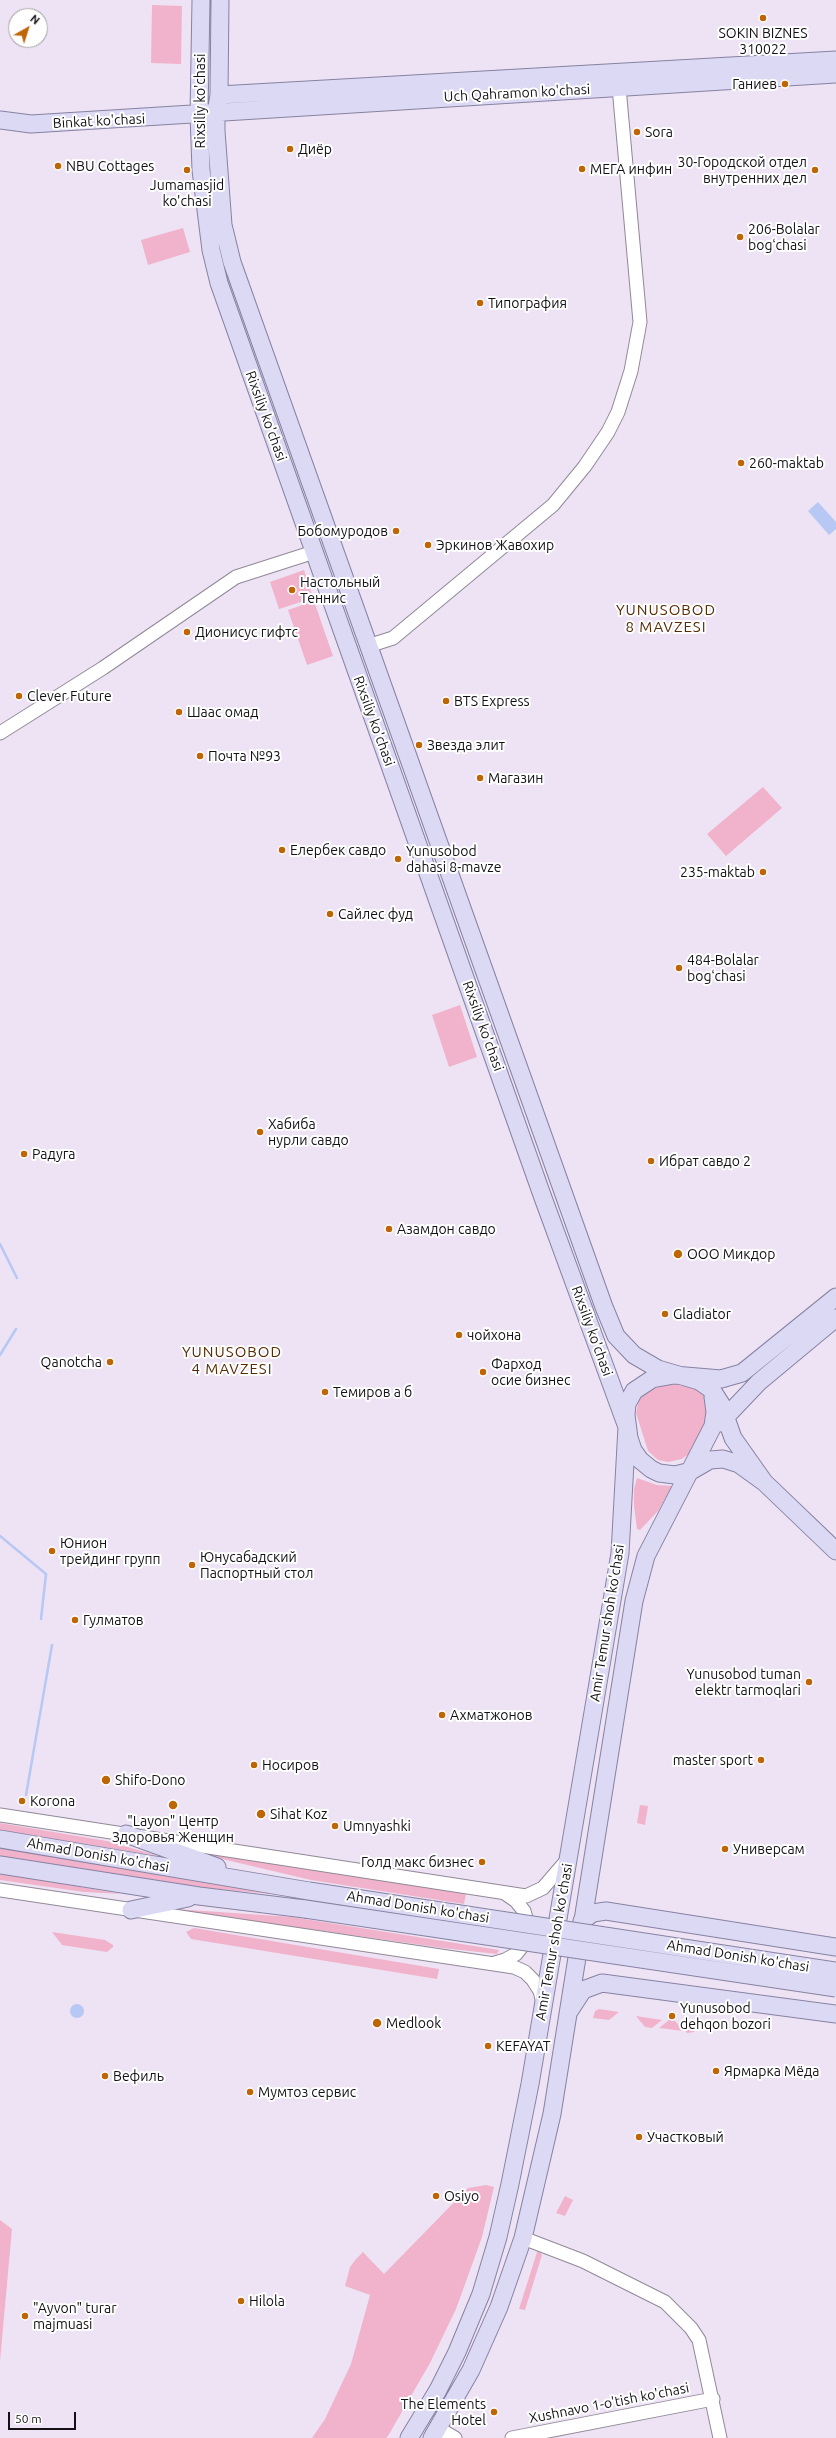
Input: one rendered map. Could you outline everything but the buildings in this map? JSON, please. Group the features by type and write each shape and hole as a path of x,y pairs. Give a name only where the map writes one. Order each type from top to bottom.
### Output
{"main road":[{"name":"Rixsiliy ko'chasi","path":"201,0 199,114 205,212 211,250 224,299 562,1249 627,1427"},
{"name":"Rixsiliy ko'chasi","path":"220,0 219,95 216,112 223,225 242,293 608,1319 620,1341 640,1359 658,1369 680,1375"},
{"name":"Uch Qahramon ko'chasi","path":"199,114 496,87 836,60"},
{"name":"Uch Qahramon ko'chasi","path":"219,95 496,87 619,87 836,74"},
{"path":"199,114 219,95"},
{"name":"Binkat ko'chasi","path":"0,120 31,124 199,114"},
{"path":"224,299 226,292 232,289 237,289 242,293"},
{"path":"372,715 390,709"},
{"path":"562,1249 573,1250 580,1243"},
{"name":"Amir Temur shoh ko'chasi","path":"409,2438 438,2390 457,2352 491,2265 510,2184 543,2003 620,1553 627,1404 637,1387 657,1377 680,1375 716,1379 738,1375 750,1368 836,1297"},
{"name":"Amir Temur shoh ko'chasi","path":"709,1435 726,1415 759,1382 836,1318"},
{"name":"Amir Temur shoh ko'chasi","path":"680,1375 706,1385 717,1396 726,1415"},
{"name":"Amir Temur shoh ko'chasi","path":"435,2433 456,2399 486,2336 523,2238 549,2132 566,2017 634,1601 646,1556 691,1471 709,1435 714,1421 715,1406 712,1394 706,1385"},
{"path":"726,1415 736,1442 764,1482"},
{"name":"Amir Temur shoh ko'chasi","path":"627,1427 631,1444 636,1455 651,1469 670,1475 691,1471"},
{"path":"691,1471 710,1460 723,1459 743,1466 764,1482 836,1551"},
{"path":"584,1762 590,1757 598,1757 607,1768"},
{"path":"126,1834 258,1882"},
{"name":"Ahmad Donish ko'chasi","path":"0,1839 309,1891 836,1971"},
{"name":"Ahmad Donish ko'chasi","path":"0,1865 199,1896 305,1909 836,1988"},
{"path":"131,1910 199,1896"},
{"path":"582,1921 593,1913 606,1911 836,1947"},
{"path":"566,2017 583,1990 602,1983 836,2014"}],"street":[{"path":"368,646 393,638 553,505 589,461 618,412 631,371 640,322 619,87"},
{"path":"0,733 103,668 236,577 314,552"},
{"name":"Ahmad Donish ko'chasi","path":"0,1815 526,1896 544,1888 568,1858"},
{"path":"0,1890 514,1967 525,1972 536,1985 543,2003"},
{"path":"493,1963 505,1960 516,1954 524,1944 530,1932 528,1918 521,1905 511,1897 500,1892"},
{"path":"523,2238 584,2261 665,2302 692,2328 699,2340 720,2438"},
{"name":"Xushnavo 1-o'tish ko'chasi","path":"512,2438 712,2399"},
{"path":"435,2433 455,2438"}],"shaded area":[{"path":"152,5 182,6 181,64 151,63"},
{"path":"183,228 190,252 148,265 141,240"},
{"name":"Настольный Теннис","path":"304,570 313,598 279,609 270,582"},
{"path":"314,601 333,656 307,665 288,610"},
{"path":"763,787 782,808 726,856 707,834"},
{"path":"460,1005 477,1057 449,1067 432,1015"},
{"path":"668,1384 688,1386 703,1393 706,1397 708,1418 690,1453 682,1459 668,1462 658,1460 648,1451 636,1413 639,1400 648,1391"},
{"path":"637,1478 657,1485 672,1486 658,1511 640,1530 637,1529 634,1506 634,1489"},
{"path":"640,1805 648,1806 645,1825 637,1823"},
{"path":"0,1823 107,1841 159,1856 0,1830"},
{"path":"0,1848 282,1895 207,1888 0,1856"},
{"path":"188,1851 240,1857 466,1894 464,1904 311,1880"},
{"path":"0,1874 121,1894 84,1892 0,1880"},
{"path":"161,1908 292,1917 499,1950 497,1954 443,1948"},
{"path":"194,1928 439,1969 437,1979 191,1939 186,1932"},
{"path":"52,1932 105,1940 113,1945 113,1947 107,1952 62,1945"},
{"path":"599,2009 619,2012 609,2020 593,2018 595,2011"},
{"path":"636,2016 662,2020 652,2028 645,2027"},
{"path":"669,2020 675,2021 684,2031 659,2028"},
{"path":"679,2023 692,2024 695,2027 694,2032 687,2033"},
{"path":"486,2185 494,2187 482,2237 456,2309 430,2363 388,2436 386,2438 312,2438 325,2419 351,2364 370,2295 345,2286 350,2267 363,2252 384,2274 468,2188"},
{"path":"565,2196 573,2200 565,2216 556,2213"},
{"path":"0,2220 12,2229 0,2361"},
{"path":"538,2249 542,2255 525,2310 519,2309"}],"water":[{"path":"818,502 836,522 836,529 829,535 808,511"},
{"path":"74,2004 80,2004 84,2008 84,2014 80,2018 74,2018 70,2014 70,2008"}],"waterway":[{"path":"0,1244 17,1278"},
{"path":"0,1355 16,1329"},
{"path":"0,1536 46,1574 41,1619"},
{"path":"26,1795 52,1645"}],"place":[{"name":"SOKIN BIZNES 310022","path":"763,18"},
{"name":"Ганиев","path":"785,84"},
{"name":"Sora","path":"637,132"},
{"name":"Диёр","path":"290,149"},
{"name":"NBU Cottages","path":"58,166"},
{"name":"МЕГА инфин","path":"582,169"},
{"name":"Jumamasjid ko'chasi","path":"187,170"},
{"name":"30-Городской отдел внутренних дел","path":"815,170"},
{"name":"206-Bolalar bogʻchasi","path":"740,237"},
{"name":"Типография","path":"480,303"},
{"name":"260-maktab","path":"741,463"},
{"name":"Бобомуродов","path":"396,531"},
{"name":"Эркинов Жавохир","path":"428,545"},
{"name":"Настольный Теннис","path":"292,590"},
{"name":"Дионисус гифтс","path":"187,632"},
{"name":"Clever Future","path":"19,696"},
{"name":"BTS Express","path":"446,701"},
{"name":"Шаас омад","path":"179,712"},
{"name":"Звезда элит","path":"419,745"},
{"name":"Почта №93","path":"200,756"},
{"name":"Магазин","path":"480,778"},
{"name":"Елербек савдо","path":"282,850"},
{"name":"Yunusobod dahasi 8-mavze","path":"398,859"},
{"name":"235-maktab","path":"763,872"},
{"name":"Сайлес фуд","path":"330,914"},
{"name":"484-Bolalar bogʻchasi","path":"679,968"},
{"name":"Хабиба нурли савдо","path":"260,1132"},
{"name":"Радуга","path":"24,1154"},
{"name":"Ибрат савдо 2","path":"651,1161"},
{"name":"Азамдон савдо","path":"389,1229"},
{"name":"ООО Микдор","path":"678,1254"},
{"name":"Gladiator","path":"665,1314"},
{"name":"чойхона","path":"459,1335"},
{"name":"Qanotcha","path":"110,1362"},
{"name":"Фарход осие бизнес","path":"483,1372"},
{"name":"Темиров а б","path":"325,1392"},
{"name":"Юнион трейдинг групп","path":"52,1551"},
{"name":"Юнусабадский Паспортный стол","path":"192,1565"},
{"name":"Гулматов","path":"75,1620"},
{"name":"Yunusobod tuman elektr tarmoqlari","path":"809,1682"},
{"name":"Ахматжонов","path":"442,1715"},
{"name":"master sport","path":"761,1760"},
{"name":"Носиров","path":"254,1765"},
{"name":"Shifo-Dono","path":"106,1780"},
{"name":"Korona","path":"22,1801"},
{"name":"\"Layon\" Центр Здоровья Женщин","path":"173,1805"},
{"name":"Sihat Koz","path":"261,1814"},
{"name":"Umnyashki","path":"335,1826"},
{"name":"Универсам","path":"725,1849"},
{"name":"Голд макс бизнес","path":"482,1862"},
{"name":"Yunusobod dehqon bozori","path":"672,2016"},
{"name":"Medlook","path":"377,2023"},
{"name":"KEFAYAT","path":"488,2046"},
{"name":"Ярмарка Мёда","path":"716,2071"},
{"name":"Вефиль","path":"105,2076"},
{"name":"Мумтоз сервис","path":"250,2092"},
{"name":"Участковый","path":"639,2137"},
{"name":"Osiyo","path":"436,2196"},
{"name":"Hilola","path":"241,2301"},
{"name":"\"Ayvon\" turar majmuasi","path":"25,2316"},
{"name":"The Elements Hotel","path":"494,2412"}],"district":[{"name":"YUNUSOBOD 8 MAVZESI","path":"666,618"},
{"name":"YUNUSOBOD 4 MAVZESI","path":"232,1360"}]}
